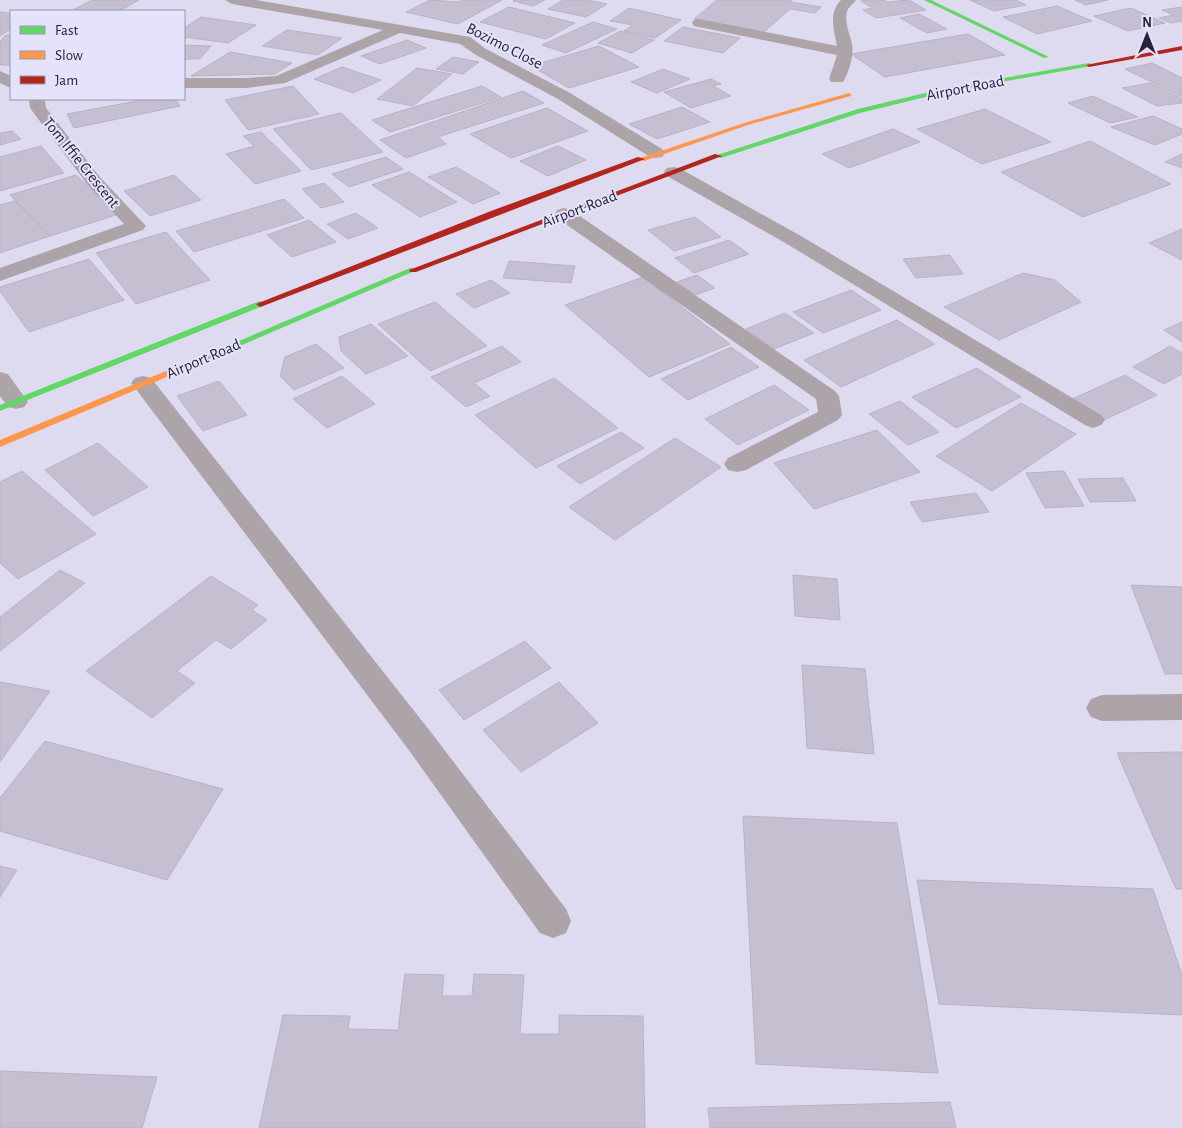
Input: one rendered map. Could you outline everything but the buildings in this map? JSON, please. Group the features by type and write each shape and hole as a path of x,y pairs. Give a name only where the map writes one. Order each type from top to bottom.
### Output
{"main road":[{"name":"Airport Road","path":"927,0 1051,57 1027,60"},
{"name":"Airport Road","path":"0,444 395,277 747,145 858,111 955,88 1182,48"},
{"name":"Airport Road","path":"8,405 284,293 656,152 782,112 859,93"},
{"path":"486,215 514,232"}],"street":[{"name":"Bozimo Close","path":"232,0 465,40 481,52 564,96 656,152"},
{"path":"837,79 845,52 840,32 840,15 845,2 849,0"},
{"path":"699,23 845,52"},
{"path":"185,82 247,84 279,80 398,29"},
{"name":"Tom Iffie Crescent","path":"0,275 136,226 93,180 38,108 37,100"},
{"path":"673,172 794,240 1094,420"},
{"path":"564,214 828,396 830,415 737,464"},
{"path":"0,379 8,405"},
{"path":"143,383 419,740 553,921"},
{"path":"1102,708 1182,708"}],"traffic: fast":[{"path":"927,0 1046,57"},
{"path":"718,156 858,111 946,90 1089,65"},
{"path":"190,364 413,270"},
{"path":"0,408 260,304"}],"traffic: slow":[{"path":"641,159 746,124 849,95"},
{"path":"0,444 190,364"}],"traffic: jam":[{"path":"1089,65 1182,48"},
{"path":"413,270 718,156"},
{"path":"260,304 494,213 641,159"}]}
